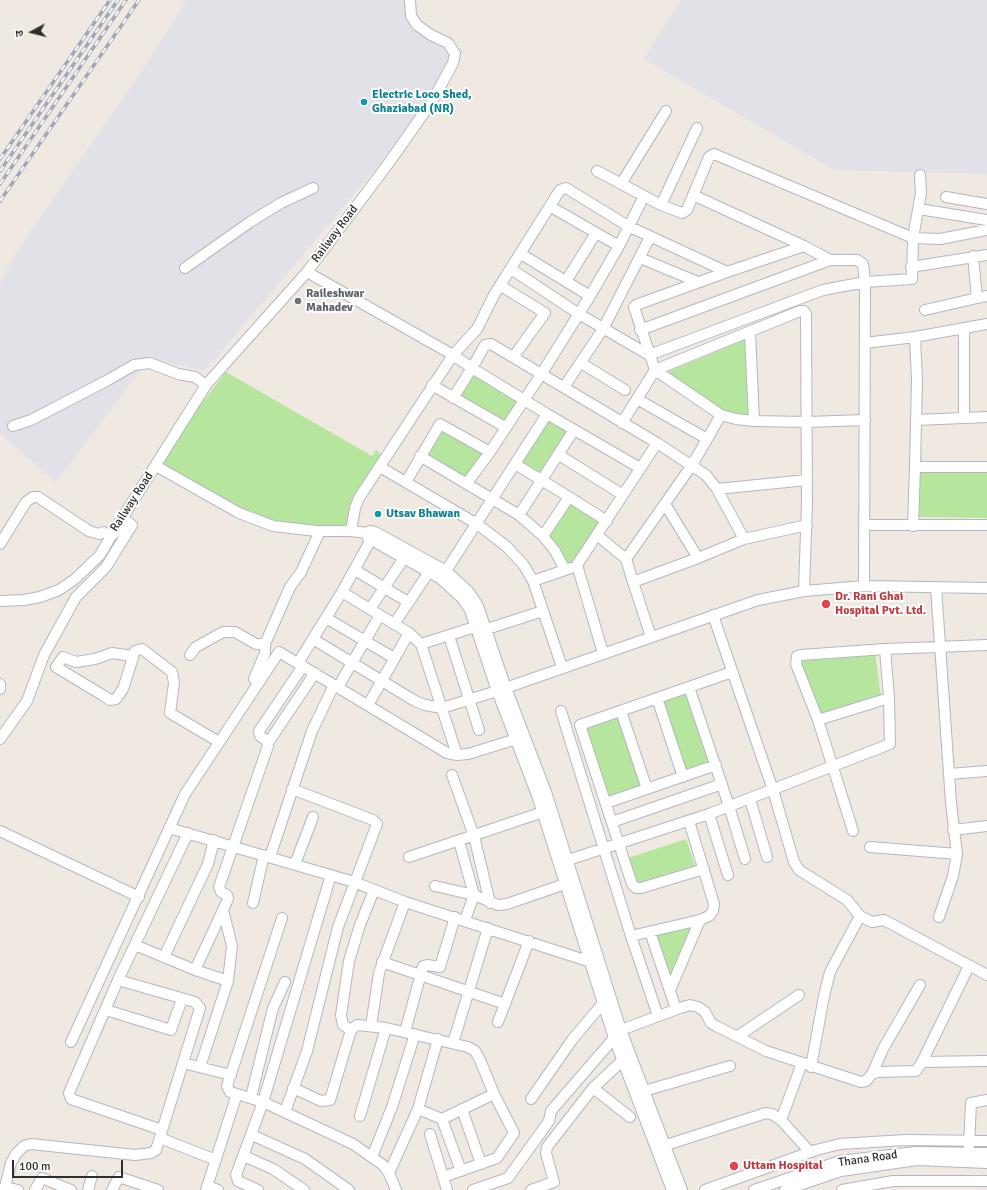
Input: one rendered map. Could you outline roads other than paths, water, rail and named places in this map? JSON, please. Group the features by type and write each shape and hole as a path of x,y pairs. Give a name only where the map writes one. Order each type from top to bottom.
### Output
{"street":[{"name":"Railway Road","path":"0,544 26,502 33,497 38,497 89,531 98,534 104,532 110,539 206,385 307,272 407,137 432,100 453,63 455,54 448,43 431,35 417,24 411,16 410,0"},
{"path":"621,184 666,111"},
{"path":"661,205 697,128"},
{"path":"596,171 661,205 679,212 685,212 709,157 714,154 913,238 940,239 987,230"},
{"path":"648,355 823,290 865,282 912,279 911,267 913,238 920,209 920,175"},
{"path":"185,268 250,222 281,203 314,188"},
{"path":"351,531 355,508 359,498 453,355 477,329 501,286 560,190 566,188 628,226 727,272"},
{"path":"693,195 804,246 830,260"},
{"path":"467,483 506,428 579,314 619,246 644,196"},
{"path":"946,197 987,204"},
{"path":"550,207 619,246"},
{"path":"920,209 987,220"},
{"path":"566,281 596,233"},
{"path":"564,387 604,329 650,237"},
{"path":"804,246 636,305 634,310 648,355 655,370 721,415 736,419 754,421 807,422 865,420"},
{"path":"521,254 590,296"},
{"path":"911,267 987,255"},
{"path":"973,256 977,298"},
{"path":"640,258 698,282"},
{"path":"640,330 830,260 857,260 863,264 865,282 864,586"},
{"path":"511,270 579,314 648,355"},
{"path":"307,272 453,355 547,414 640,468"},
{"path":"501,286 544,313"},
{"path":"925,310 987,296"},
{"path":"514,356 554,297"},
{"path":"622,423 655,370 750,333 800,311 804,311 806,314 807,422 807,525 804,591"},
{"path":"865,343 915,337 987,324"},
{"path":"964,328 964,418"},
{"path":"750,333 754,421"},
{"path":"913,526 916,420 915,337"},
{"path":"453,398 488,343 514,356 622,423 692,464 706,475 717,489 744,539"},
{"path":"580,363 624,390"},
{"path":"13,426 31,420 108,380 134,364 150,364 178,374 195,377 206,385"},
{"path":"432,386 506,428"},
{"path":"637,399 708,439"},
{"path":"443,575 547,414"},
{"path":"626,559 666,504 708,439 721,415"},
{"path":"916,420 987,417"},
{"path":"406,482 440,424 490,452"},
{"path":"519,515 574,430"},
{"path":"533,581 577,565 658,443"},
{"path":"559,455 623,495"},
{"path":"420,456 519,515 544,536 555,551 565,570"},
{"path":"515,464 607,521"},
{"name":"Railway Road","path":"156,466 233,510 255,520 279,527 320,531 351,531 371,534"},
{"path":"380,467 477,524 506,546 523,564 533,581 562,667"},
{"path":"915,467 987,467"},
{"path":"717,489 807,480"},
{"path":"544,536 569,497"},
{"path":"666,504 698,558"},
{"path":"0,601 35,598 59,590 75,579 100,555 110,539 128,522 132,525 106,567 76,597 44,655 27,701 0,739"},
{"path":"633,582 744,539 807,525"},
{"path":"865,525 987,525"},
{"path":"227,730 262,664 265,653 265,644 288,591 301,572 320,531"},
{"path":"371,534 404,558 429,572 443,575"},
{"path":"371,534 443,575 469,592 478,606 482,626 502,689 521,738 546,792 563,862 565,884 589,961 603,1003 644,1090 662,1146 672,1190"},
{"path":"268,743 260,736 259,731 300,665 313,639 355,570 371,534"},
{"path":"598,535 626,559 651,637"},
{"path":"370,609 404,558"},
{"path":"577,565 603,653"},
{"path":"355,570 408,602"},
{"path":"394,624 429,572"},
{"path":"313,639 380,682 425,705 442,708 502,689 758,600 804,591 864,586 987,588"},
{"path":"936,587 956,854 953,876 939,917"},
{"path":"342,592 409,633 421,644 457,755"},
{"path":"421,644 543,610"},
{"path":"253,903 267,856 312,731 336,686 352,663 380,615"},
{"path":"713,615 773,790 794,862 799,870 847,900 860,916 872,922 884,920 987,975"},
{"path":"326,618 394,658"},
{"path":"190,655 196,647 223,632 235,632 256,644 265,644"},
{"path":"368,706 380,682 409,633"},
{"path":"449,636 479,730"},
{"path":"853,832 818,720 796,664 797,656 801,654 885,649 987,645"},
{"path":"133,656 112,653 95,659 76,662 63,657 56,667 110,700 116,699 120,696 135,651 142,649 172,672 174,684 170,713 218,742"},
{"path":"563,862 709,814 890,744 889,698 885,649"},
{"path":"71,1042 139,897 185,794 279,652 447,753 457,755 468,754 521,738"},
{"path":"704,869 636,888 632,884 580,725 732,672"},
{"path":"195,970 228,899 227,895 221,892 219,887 234,847 268,743 314,674"},
{"path":"0,684 0,689"},
{"path":"689,687 716,765 745,859"},
{"path":"657,698 683,777"},
{"path":"818,720 889,698"},
{"path":"560,711 631,936 658,1016"},
{"path":"621,711 646,789"},
{"path":"521,738 542,812 563,862 601,965 623,1060 682,1190"},
{"path":"606,803 716,765"},
{"path":"949,774 987,771"},
{"path":"452,775 474,836 490,903"},
{"path":"612,822 722,784"},
{"path":"285,1112 292,1088 307,1051 338,928 354,882 376,827 376,821 292,789"},
{"path":"750,799 767,857"},
{"path":"409,857 542,812"},
{"path":"709,814 728,876"},
{"path":"295,864 314,817"},
{"path":"631,936 700,920 709,916 713,911 714,904 689,821"},
{"path":"953,830 987,826"},
{"path":"169,828 354,882 405,902 601,965"},
{"path":"0,831 139,897"},
{"path":"188,833 118,980 106,1010 86,1052 69,1096 71,1099 161,1134 216,1160"},
{"path":"164,957 186,906 202,877 214,840"},
{"path":"372,1157 385,1127 410,1033 421,976 425,965 440,967 460,919 474,895 459,840"},
{"path":"870,846 956,854"},
{"path":"258,1190 236,1179 263,1102 331,875"},
{"path":"435,886 474,895 490,903 498,905 507,904 565,884"},
{"path":"351,1030 343,1025 341,1015 349,961 360,925 374,890"},
{"path":"371,1026 376,987 382,962 405,902"},
{"path":"200,1067 228,982 232,946 223,910"},
{"path":"782,1120 807,1065 830,972 860,916"},
{"path":"282,918 231,1075 228,1089 237,1094 251,1097 263,1102 354,1144 383,1165 389,1173 396,1190"},
{"path":"670,990 700,920"},
{"path":"453,1043 488,928"},
{"path":"650,932 676,1009"},
{"path":"498,1022 528,941"},
{"path":"135,945 228,982"},
{"path":"382,962 505,1004"},
{"path":"872,1074 884,1071 916,1071 922,1062 969,966"},
{"path":"18,1190 2,1188 11,1163 24,1146 32,1144 144,1155 156,1150 200,1008 195,1002 118,980"},
{"path":"251,1097 273,1008 285,982"},
{"path":"473,1190 508,1178 549,1121 551,1111 618,1034 658,1016 690,1005 698,1007 705,1012 711,1023 766,1051 861,1082 866,1081 872,1074 883,1049 920,985"},
{"path":"738,1036 800,995"},
{"path":"106,1010 170,1030 182,999"},
{"path":"530,1099 572,1040 603,1003"},
{"path":"292,1088 321,1101 330,1100 351,1030 357,1025 386,1028 410,1033 468,1047 475,1051 494,1094 514,1133 497,1158 443,1177"},
{"path":"360,1116 386,1028"},
{"path":"389,1173 418,1109 438,1040"},
{"path":"531,1190 554,1182 546,1153 547,1147 593,1088 623,1060"},
{"path":"922,1062 987,1061"},
{"path":"183,1063 231,1075"},
{"path":"644,1090 730,1066"},
{"path":"593,1088 630,1116"},
{"path":"218,1190 207,1188 237,1094"},
{"path":"418,1109 442,1118 494,1094"},
{"path":"969,1153 971,1103 987,1100"},
{"path":"462,1109 481,1164"},
{"path":"662,1146 757,1114 772,1114 782,1120 810,1152"},
{"path":"442,1118 461,1171"},
{"path":"430,1134 447,1190"},
{"path":"252,1135 305,1160 349,1190"},
{"path":"705,1190 810,1152 840,1144 869,1141 987,1141"},
{"name":"Thana Road","path":"781,1187 840,1162 915,1152 987,1153"},
{"path":"244,1156 273,1169 304,1190"},
{"name":"Thana Road","path":"754,1190 781,1187 842,1171 917,1160 987,1163"},
{"path":"769,1167 781,1187"},
{"path":"88,1190 92,1176"},
{"path":"112,1190 119,1177 134,1186 158,1190"},
{"path":"35,1190 42,1178 71,1190"},
{"path":"842,1190 886,1182 916,1185 970,1185 987,1181"}],"railway":[{"path":"0,159 110,0"},
{"path":"0,171 118,0"},
{"path":"0,184 126,0"},
{"path":"0,201 139,0"}],"place":[{"name":"Electric Loco Shed, Ghaziabad (NR)","path":"364,102"},
{"name":"Raileshwar Mahadev","path":"298,301"},
{"name":"Utsav Bhawan","path":"378,514"},
{"name":"Dr. Rani Ghai Hospital Pvt. Ltd.","path":"826,604"},
{"name":"Uttam Hospital","path":"734,1166"}]}
